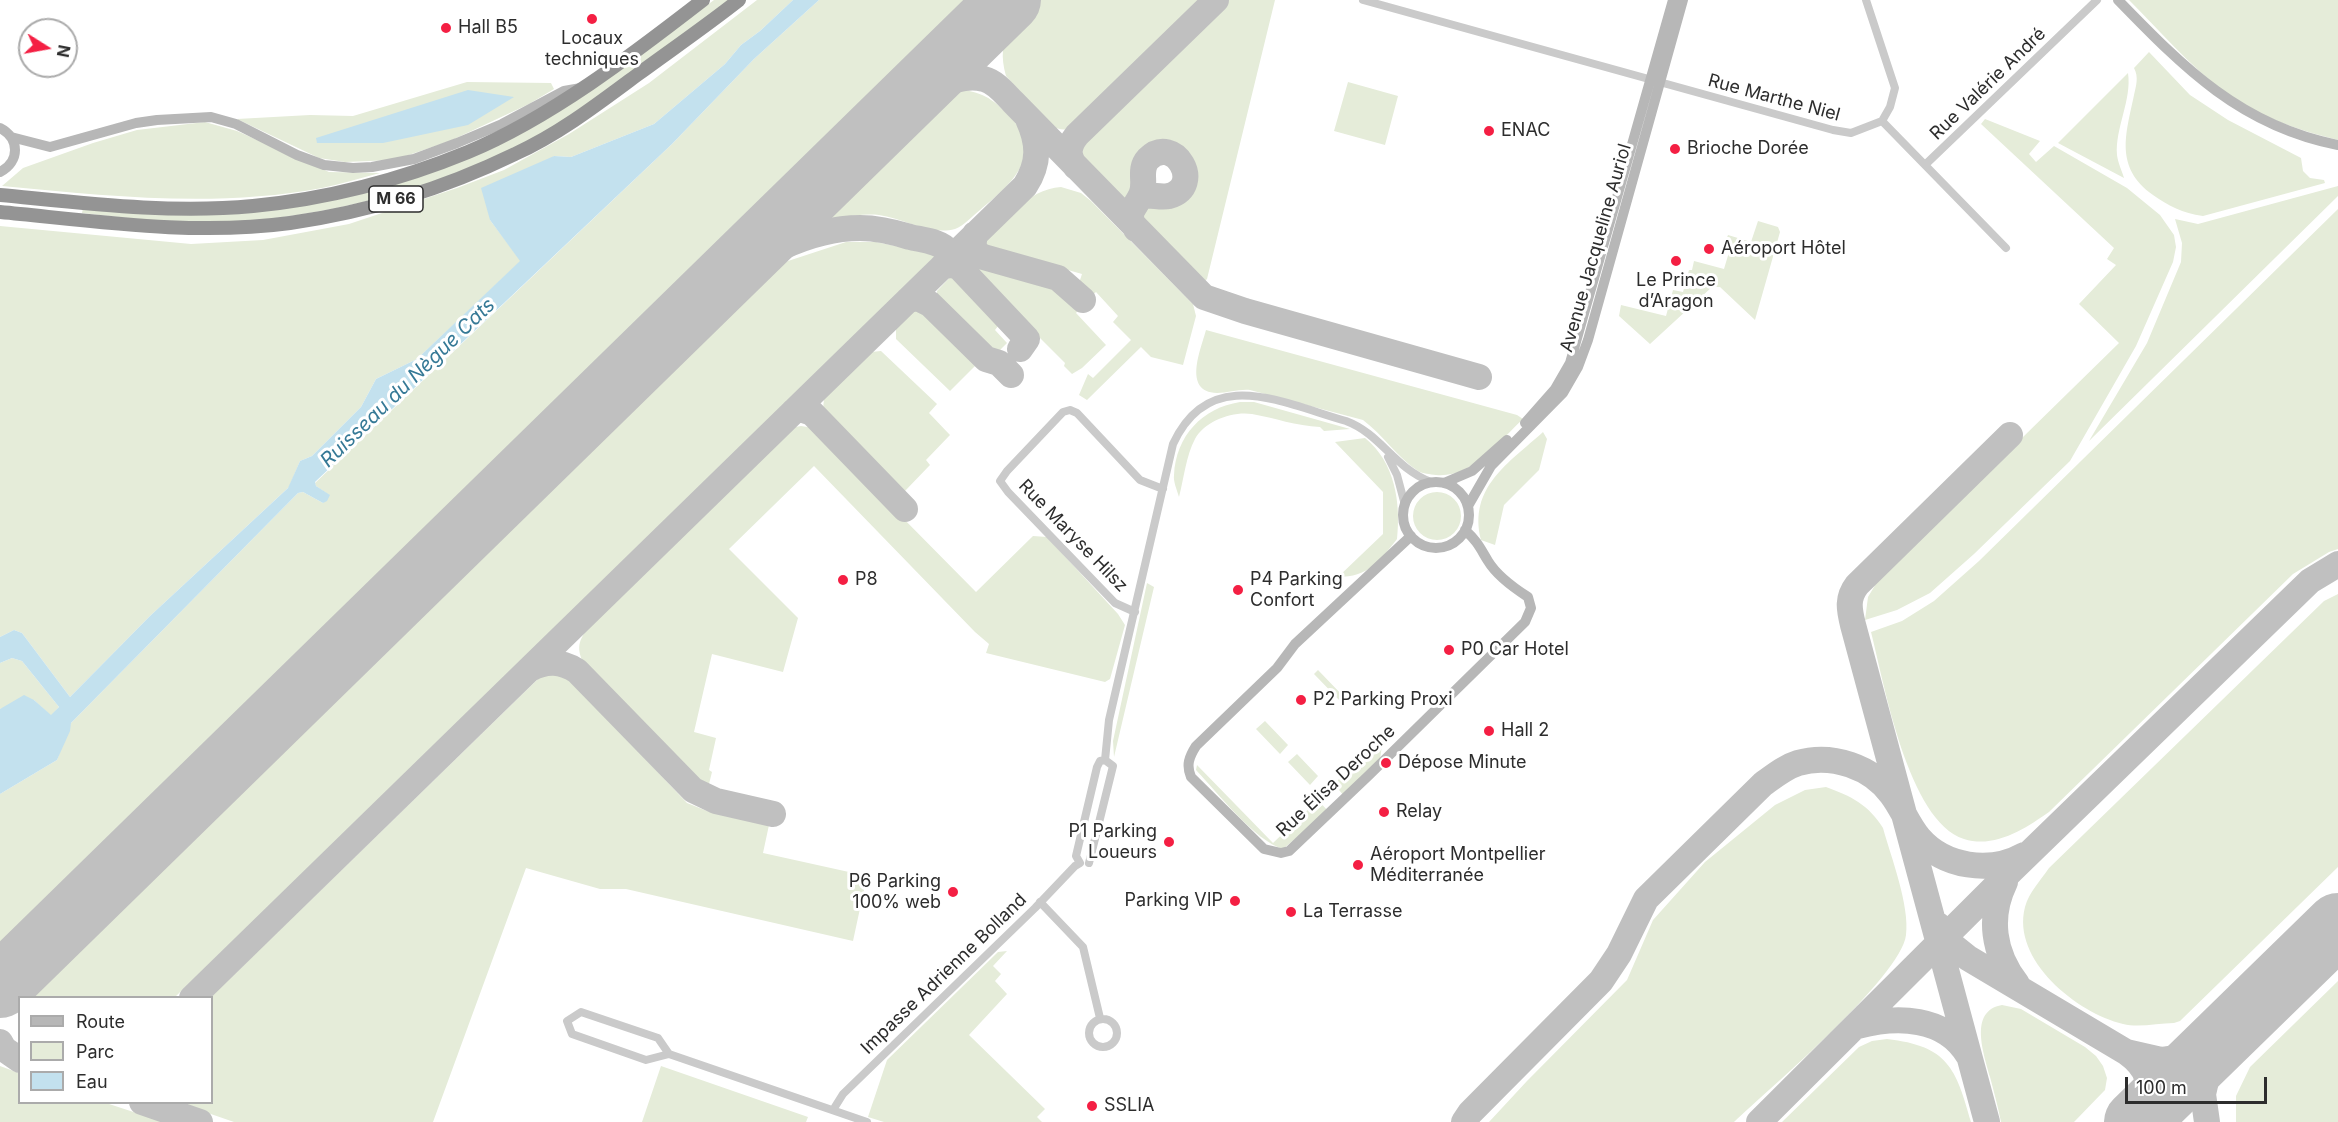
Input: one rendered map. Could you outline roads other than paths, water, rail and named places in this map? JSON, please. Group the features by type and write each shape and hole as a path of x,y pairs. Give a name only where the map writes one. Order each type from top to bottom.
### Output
{"highway":[{"name":"M 66","path":"0,195 147,208 253,206 315,197 370,185 469,152 527,123 616,65 703,0"},
{"name":"M 66","path":"0,212 184,227 249,225 289,223 426,192 516,154 576,120 740,0"}],"street":[{"name":"Rue Marthe Niel","path":"1363,0 1843,132 1855,132 1882,121"},
{"name":"Avenue Jacqueline Auriol","path":"1468,506 1491,466 1563,393 1578,367 1588,340 1656,81 1673,0"},
{"name":"Avenue Jacqueline Auriol","path":"1444,483 1472,471 1532,416 1556,389 1570,363 1683,0"},
{"path":"1866,0 1895,88 1890,107 1882,121 2006,248"},
{"name":"Rue Valérie André","path":"1926,164 2097,0"},
{"path":"2118,0 2198,79 2234,104 2296,134 2338,145"},
{"name":"M 66","path":"11,136 50,147 132,124 157,120 217,118 236,124 297,155 324,165 372,167 414,159 457,143 502,124 564,91 581,88"},
{"path":"0,128 11,136 15,146 15,156 10,165 0,172"},
{"path":"1089,863 1113,766 1105,760 1109,720 1173,444 1182,425 1195,411 1211,401 1241,394 1258,396 1359,426 1405,469 1431,482 1444,483 1459,491 1468,506 1469,519 1459,539 1439,548 1419,543 1411,536 1403,516 1405,505 1414,490 1431,482"},
{"name":"Rue Maryse Hilsz","path":"1135,612 1115,603 1000,481 1064,412 1070,410 1077,413 1140,480 1163,489"},
{"path":"1384,450 1397,475 1405,505"},
{"name":"Rue Élisa Deroche","path":"1411,536 1295,644 1277,668 1196,746 1191,754 1188,763 1191,777 1264,849 1281,853 1289,851 1369,776 1525,622 1531,608 1530,600 1489,563 1480,544 1465,530"},
{"name":"Impasse Adrienne Bolland","path":"833,1110 843,1094 868,1069 1075,866 1080,864 1076,856 1097,767 1100,761 1105,760"},
{"path":"1040,902 1083,947 1100,1018"},
{"path":"669,1054 658,1038 643,1031 581,1011 567,1021 572,1034 629,1055 646,1060 669,1054 867,1122"}],"water":[{"name":"Ruisseau du Nègue Cats","path":"793,0 819,0 754,59 672,144 315,482 316,486 330,495 327,501 323,503 303,492 298,493 71,723 70,731 57,760 0,794 0,709 24,695 34,700 51,715 59,707 22,661 12,658 0,663 0,637 14,630 22,633 70,697 150,616 288,488 300,461 312,456 361,407 376,379 417,359 520,261 490,220 481,188 554,156 571,157 654,124 725,64 741,45 760,31"},
{"path":"468,90 514,97 468,125 383,143 317,143 316,138"}],"place":[{"name":"Locaux techniques","path":"592,19"},
{"name":"Hall B5","path":"446,28"},
{"name":"ENAC","path":"1489,131"},
{"name":"Brioche Dorée","path":"1675,149"},
{"name":"Aéroport Hôtel","path":"1709,249"},
{"name":"Le Prince d’Aragon","path":"1676,261"},
{"name":"P8","path":"843,580"},
{"name":"P4 Parking Confort","path":"1238,590"},
{"name":"P0 Car Hotel","path":"1449,650"},
{"name":"P2 Parking Proxi","path":"1301,700"},
{"name":"Hall 2","path":"1489,731"},
{"name":"Dépose Minute","path":"1386,763"},
{"name":"Relay","path":"1384,812"},
{"name":"P1 Parking Loueurs","path":"1169,842"},
{"name":"Aéroport Montpellier Méditerranée","path":"1358,865"},
{"name":"P6 Parking 100% web","path":"953,892"},
{"name":"Parking VIP","path":"1235,901"},
{"name":"La Terrasse","path":"1291,912"},
{"name":"SSLIA","path":"1092,1106"}]}
